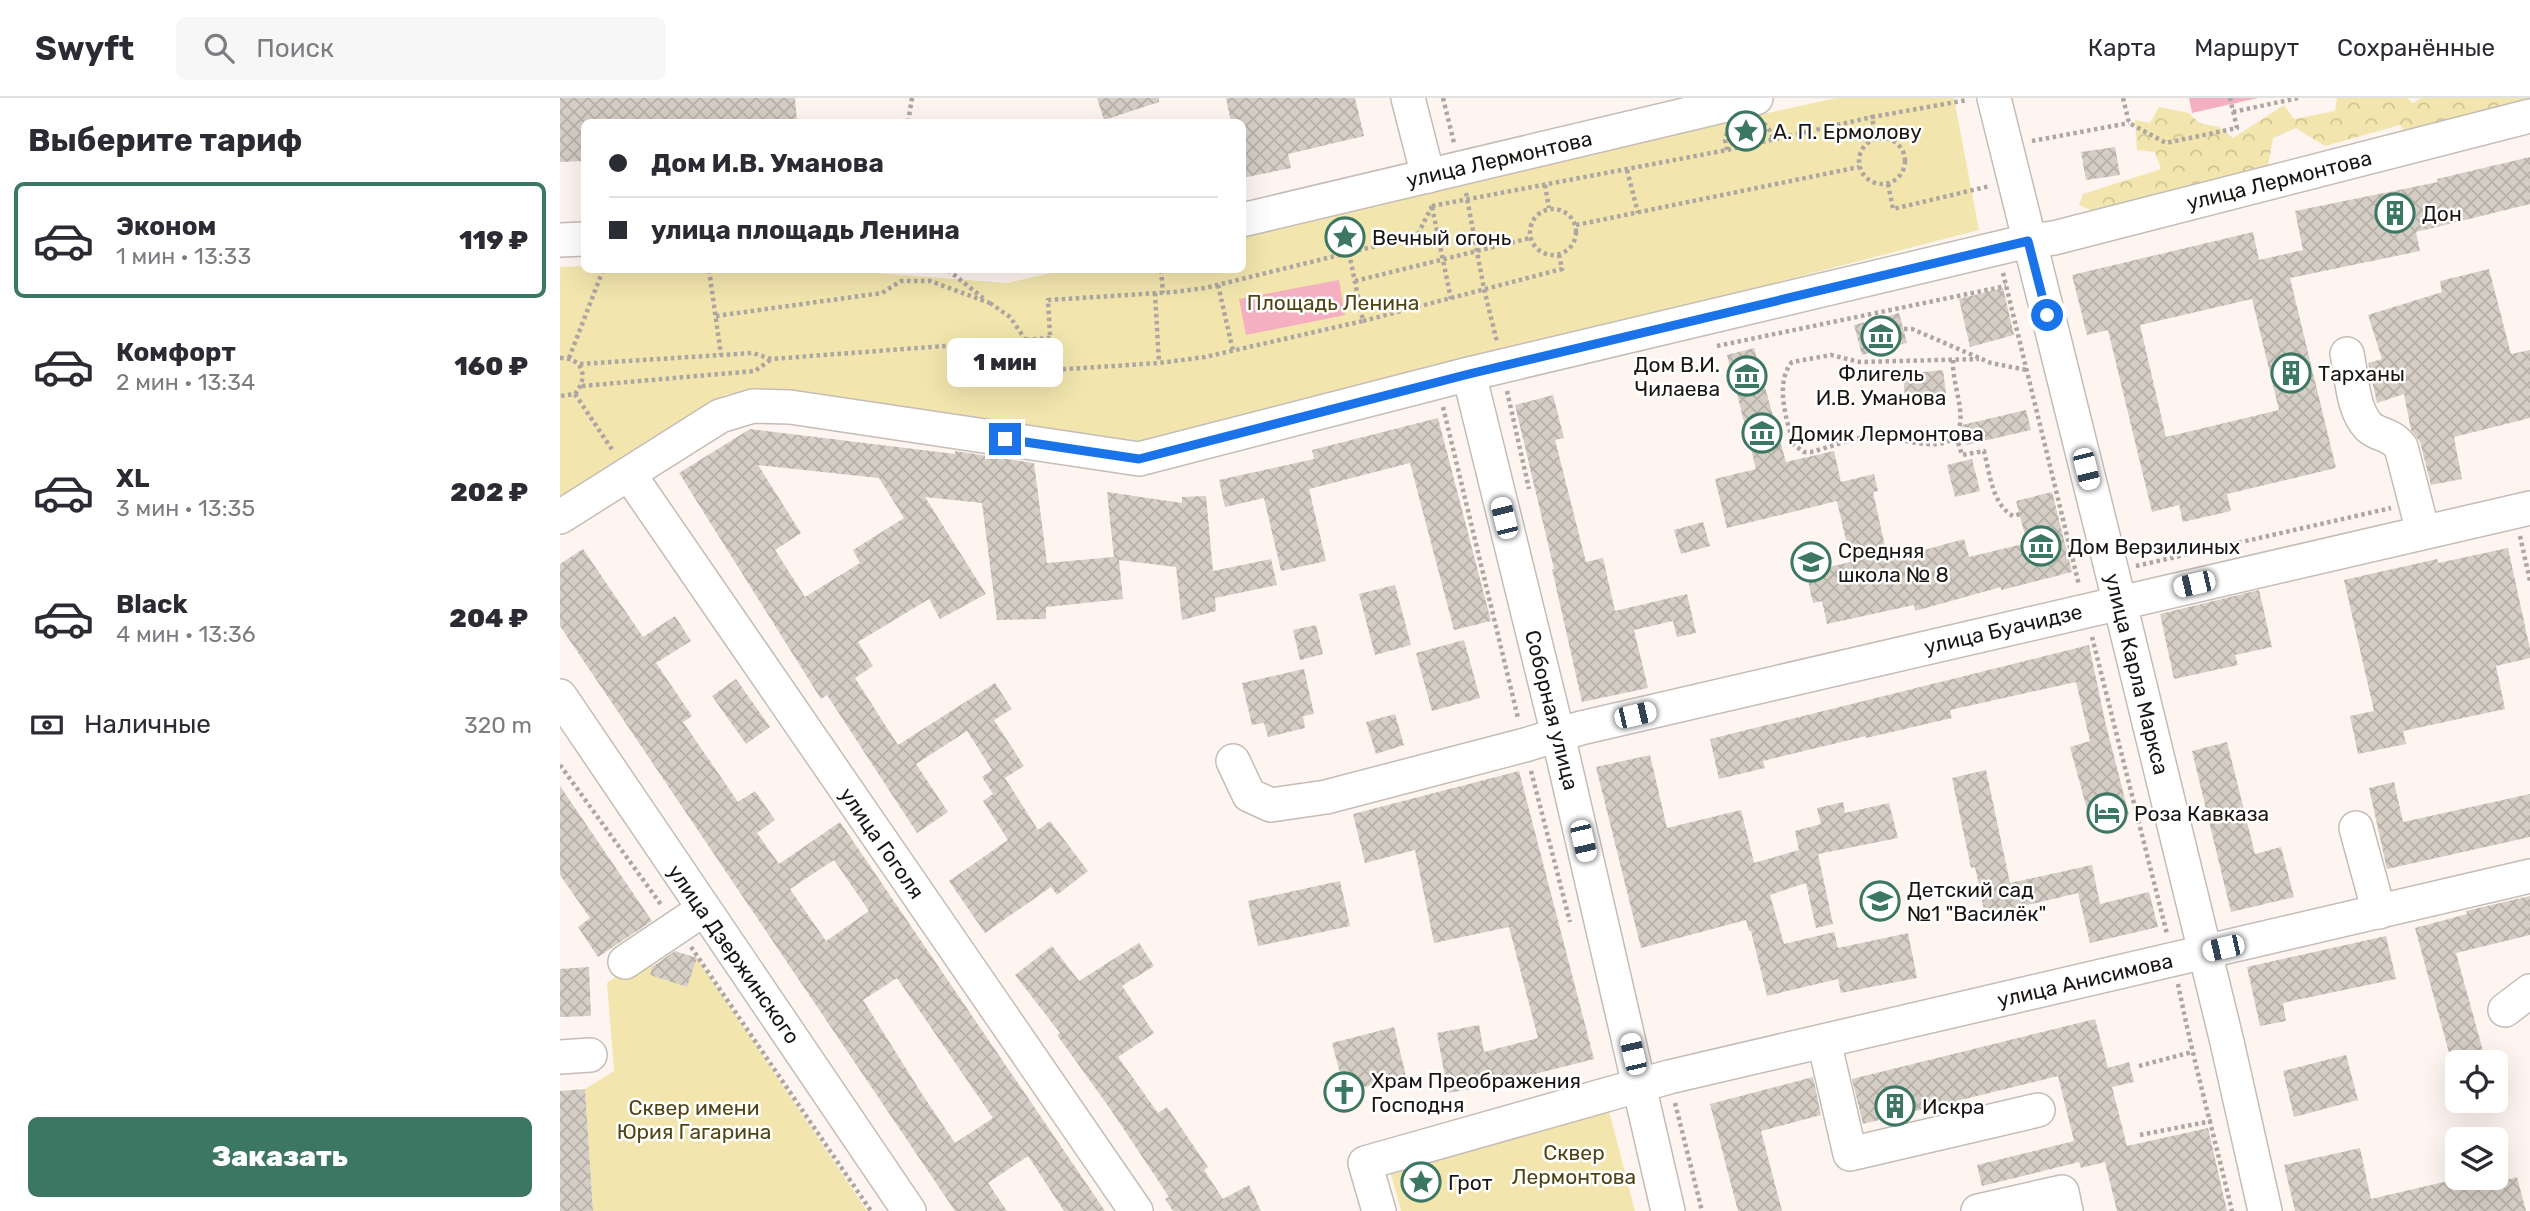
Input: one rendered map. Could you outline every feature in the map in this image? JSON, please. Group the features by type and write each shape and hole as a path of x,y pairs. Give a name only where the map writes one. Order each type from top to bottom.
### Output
{"street":[{"path":"1408,98 1430,191"},
{"name":"улица Лермонтова","path":"1246,219 1430,191 1756,98"},
{"name":"улица Карла Маркса","path":"1975,102 2013,244 2116,587 2189,956 2244,1116 2265,1211"},
{"name":"улица Лермонтова","path":"560,516 720,416 753,406 790,407 1139,459 1453,379 2013,244 2054,237 2530,116"},
{"path":"560,240 581,239"},
{"path":"2347,354 2359,412 2370,428 2394,438 2401,447 2416,534"},
{"name":"Соборная улица","path":"1453,379 1558,735 1668,1211"},
{"name":"улица Гоголя","path":"629,474 1136,1211"},
{"name":"улица Буачидзе","path":"1233,761 1249,795 1271,805 1326,797 1525,746 2081,595 2416,534 2522,509"},
{"name":"улица Дзержинского","path":"560,696 691,919 909,1211"},
{"path":"2356,828 2379,912"},
{"name":"улица Анисимова","path":"1379,1211 1365,1163 1669,1077 2530,876"},
{"path":"625,962 691,919"},
{"path":"1824,1041 1850,1154 2038,1110"},
{"path":"1978,1211 2062,1192 2066,1211"}],"path":[{"path":"908,119 912,98"},
{"path":"1430,191 1467,200 1727,150 1872,117 1975,102 1978,98"},
{"path":"2123,98 2129,123"},
{"path":"2028,142 2129,123 2166,143 2237,128 2230,98"},
{"path":"2233,110 2298,98"},
{"path":"1872,117 1876,138"},
{"path":"1876,138 1888,138 1899,144 1905,155 1905,167 1899,178 1888,184 1876,184 1865,178 1859,167 1859,155 1865,144 1876,138"},
{"path":"1576,225 1859,167"},
{"path":"1627,170 1638,213"},
{"path":"1888,184 1893,209 1995,180"},
{"path":"1989,199 1995,180"},
{"path":"1465,186 1476,250"},
{"path":"1545,186 1549,208"},
{"path":"1430,191 1417,236 1218,285 1163,293 1048,300 1052,370 1159,363 1233,351 1363,321 1562,269 1559,255"},
{"path":"1430,191 1441,259 1451,299"},
{"path":"1549,208 1560,209 1570,216 1576,225 1576,238 1570,249 1559,255 1546,255 1536,249 1530,238 1530,225 1537,214 1549,208"},
{"path":"1355,281 1530,238"},
{"path":"2013,244 2006,286 2081,595 2189,956 2192,1052 2232,1211"},
{"path":"1349,253 1363,321"},
{"path":"569,358 602,273"},
{"path":"709,273 720,355"},
{"path":"951,273 1010,317 1026,339"},
{"path":"1161,273 1163,293"},
{"path":"716,316 882,293 901,281 930,281 990,303"},
{"path":"1218,285 1233,351"},
{"path":"1710,348 2006,286"},
{"path":"1154,293 1159,363"},
{"path":"1904,329 1912,329 2006,368 2027,370"},
{"path":"560,358 569,358 580,364 753,353 771,359 1051,338"},
{"path":"1956,436 1951,441 1929,444 1872,436 1804,452 1794,445 1784,404 1785,372 1792,362 1831,355 1860,362 1979,359"},
{"path":"582,386 755,371 771,359"},
{"path":"1953,360 1953,377 1961,412 1956,436 1962,455 1984,451 2003,511 2013,516 2020,514"},
{"path":"560,396 575,394 582,386 584,376 580,364"},
{"path":"1453,379 1525,746 1573,933"},
{"path":"575,394 629,474"},
{"path":"2081,595 2402,505 2416,534"},
{"path":"2522,509 2530,581"},
{"path":"560,765 691,919 871,1211"},
{"path":"2139,1066 2192,1052"},
{"path":"2140,1135 2244,1116"}],"green space":[{"name":"Площадь Ленина","path":"1836,98 1954,98 1979,230 1465,363 1127,445 763,393 726,394 655,441 560,498 560,267 581,266 581,273 877,273 1007,283 1051,273 1246,273 1246,228"},
{"path":"2337,98 2407,98 2413,103 2421,98 2530,98 2530,123 2414,145 2400,125 2325,146 2296,128 2273,138 2267,172 2093,211 2079,205 2083,194 2161,169 2155,152 2137,150 2135,120 2150,123 2159,107 2189,113 2199,123 2219,127 2233,138 2284,105 2294,119 2335,111"},
{"name":"Сквер имени Юрия Гагарина","path":"659,946 650,975 687,987 697,958 867,1211 593,1211 585,1089 614,1071 607,983"},
{"name":"Сквер Лермонтова","path":"1608,1107 1635,1211 1401,1211 1388,1163"}],"shaded area":[{"path":"2189,98 2258,98 2192,113"},
{"path":"1339,280 1345,315 1246,335 1239,299"}],"building":[{"path":"560,98 795,98 797,119 581,119 581,161 560,162"},
{"path":"1097,98 1159,98 1159,102 1104,119"},
{"path":"1226,98 1355,98 1364,136 1288,154 1291,168 1246,177 1246,119 1230,119"},
{"path":"2115,147 2120,175 2086,180 2081,152"},
{"name":"Тарханы","path":"2530,157 2530,204 2416,232 2420,251 2290,278 2336,468 2227,494 2231,511 2183,522 2179,505 2152,512 2108,330 2087,335 2072,275 2253,232 2259,260 2303,250 2295,211 2438,182 2437,179","holes":["2252,299 2279,410 2166,437 2140,325"]},
{"path":"2489,269 2511,354 2530,350 2530,418 2454,437 2462,479 2431,485 2420,442 2411,430 2404,394 2377,403 2368,363 2382,359 2368,315 2442,292 2440,281"},
{"path":"2003,288 2014,335 1970,347 1959,299"},
{"name":"Флигель И.В. Уманова","path":"1899,313 1907,343 1862,355 1854,325"},
{"path":"1754,348 1786,462 1834,451 1841,482 1874,474 1878,491 1873,492 1888,560 1964,539 1969,557 2027,543 2016,501 2052,492 2072,572 2001,590 2001,587 1915,611 1914,605 1827,624 1822,601 1813,603 1806,572 1851,562 1837,501 1727,528 1715,479 1756,469 1727,355"},
{"path":"1943,370 1946,393 1905,397 1903,374"},
{"path":"1553,395 1564,438 1555,440 1586,562 1603,558 1615,611 1687,594 1696,633 1677,637 1673,621 1634,630 1648,688 1582,702 1515,405"},
{"path":"2026,410 2031,430 1966,445 1962,425"},
{"path":"1438,418 1491,621 1454,630 1410,463 1309,489 1326,561 1281,571 1264,498 1225,507 1219,480 1314,459 1312,450"},
{"path":"750,429 955,454 955,451 1034,463 1047,563 1114,557 1107,492 1182,503 1182,497 1206,496 1213,571 1271,559 1277,585 1215,598 1216,611 1182,620 1176,567 1119,560 1123,599 1046,607 1046,619 997,620 982,503 925,497 986,594 940,619 929,599 858,642 873,666 855,678 898,745 995,683 1012,709 994,720 1024,766 1005,778 1038,830 1050,821 1088,871 1057,895 1051,887 985,933 949,881 1008,840 983,801 993,794 982,777 992,770 967,731 916,764 948,812 917,833 827,695 821,699 679,473","holes":["758,465 879,478 904,518 853,550 860,563 805,597 775,550 801,533"]},
{"path":"1972,459 1980,491 1955,497 1947,465"},
{"path":"1703,522 1710,546 1681,554 1674,530"},
{"path":"2508,548 2530,658 2496,666 2505,709 2403,731 2406,744 2358,754 2350,716 2374,711 2344,580 2437,559 2438,563"},
{"path":"583,549 643,637 675,616 691,641 656,663 692,716 683,722 738,802 755,791 775,820 757,833 779,864 840,822 1105,1211 1064,1211 1028,1156 988,1183 1007,1211 955,1211 560,626 560,564","holes":["834,860 869,911 826,941 790,889","897,978 993,1118 955,1143 863,1000"]},
{"path":"1395,585 1411,645 1375,655 1359,594"},
{"path":"2259,590 2272,647 2235,655 2238,665 2174,679 2160,614"},
{"path":"1316,625 1323,654 1300,660 1293,630"},
{"path":"1464,640 1480,698 1432,711 1416,653"},
{"path":"2089,645 2129,815 2091,824 2070,747 2090,741 2076,682 1950,710 1952,718 1763,761 1765,768 1719,779 1710,739"},
{"path":"1304,669 1314,714 1303,716 1305,728 1268,737 1264,723 1252,725 1242,683"},
{"path":"736,679 770,727 746,744 712,696"},
{"path":"1395,714 1404,745 1376,754 1366,722"},
{"path":"2227,742 2255,854 2281,847 2294,897 2231,912 2192,751"},
{"path":"1650,755 1667,828 1741,810 1754,863 1799,850 1795,831 1821,824 1817,808 1843,802 1845,813 1889,803 1898,838 1818,854 1833,924 1816,928 1806,883 1770,895 1784,944 1834,932 1838,948 1908,933 1917,978 1841,993 1838,979 1767,996 1746,920 1641,948 1596,767"},
{"path":"1986,770 2010,883 2092,865 2100,904 2149,892 2158,927 2090,943 2078,893 1985,915 1975,867 1971,868 1952,778"},
{"path":"1519,771 1594,1059 1492,1085 1448,1093 1437,1033 1479,1025 1484,1052 1538,1038 1509,927 1434,943 1415,850 1365,863 1353,814"},
{"path":"2394,782 2403,822 2530,794 2530,837 2387,869 2369,788"},
{"path":"560,786 652,921 598,957 578,927 590,918 560,875"},
{"path":"1340,881 1350,926 1258,946 1248,901"},
{"path":"2530,896 2530,935 2456,953 2483,1050 2448,1050 2415,928 2467,914 2466,911"},
{"path":"2386,936 2396,979 2283,1003 2286,1021 2260,1026 2247,967"},
{"path":"1139,943 1154,966 1122,986 1154,1033 1118,1057 1158,1113 1167,1107 1208,1167 1204,1170 1223,1199 1249,1185 1261,1211 1173,1211 1165,1199 1169,1197 1057,1035 1060,1033 1015,975 1052,946 1079,981"},
{"path":"675,951 697,958 687,987 650,975 652,967"},
{"path":"589,967 591,1016 560,1017 560,969"},
{"name":"Искра","path":"2095,1019 2108,1068 2129,1062 2134,1082 2112,1087 2127,1146 2208,1128 2227,1211 2117,1211 2105,1162 2081,1168 2079,1162 1982,1186 1977,1165 2074,1141 2058,1076 1863,1124 1852,1079"},
{"path":"1394,1027 1406,1076 1345,1092 1332,1043"},
{"path":"2346,1055 2358,1100 2294,1117 2283,1071"},
{"path":"1813,1077 1821,1115 1761,1131 1782,1211 1738,1211 1710,1104"},
{"path":"585,1089 593,1211 560,1211 560,1091"},
{"path":"2360,1148 2371,1199 2445,1182 2445,1190 2508,1190 2508,1179 2517,1177 2526,1211 2295,1211 2284,1165"}],"place":[{"name":"А. П. Ермолову","path":"1746,131"},
{"name":"Дон","path":"2395,213"},
{"name":"Вечный огонь","path":"1345,237"},
{"name":"Флигель И.В. Уманова","path":"1881,336"},
{"name":"Тарханы","path":"2291,373"},
{"name":"Дом В.И. Чилаева","path":"1747,376"},
{"name":"Домик Лермонтова","path":"1762,433"},
{"name":"Дом Верзилиных","path":"2041,546"},
{"name":"Средняя школа № 8","path":"1811,562"},
{"name":"Роза Кавказа","path":"2107,813"},
{"name":"Детский сад №1 \"Василёк\"","path":"1880,901"},
{"name":"Храм Преображения Господня","path":"1344,1092"},
{"name":"Искра","path":"1895,1106"},
{"name":"Грот","path":"1421,1182"}],"route":[{"path":"1005,439 1139,459 1469,374 2028,241 2047,315"}]}
